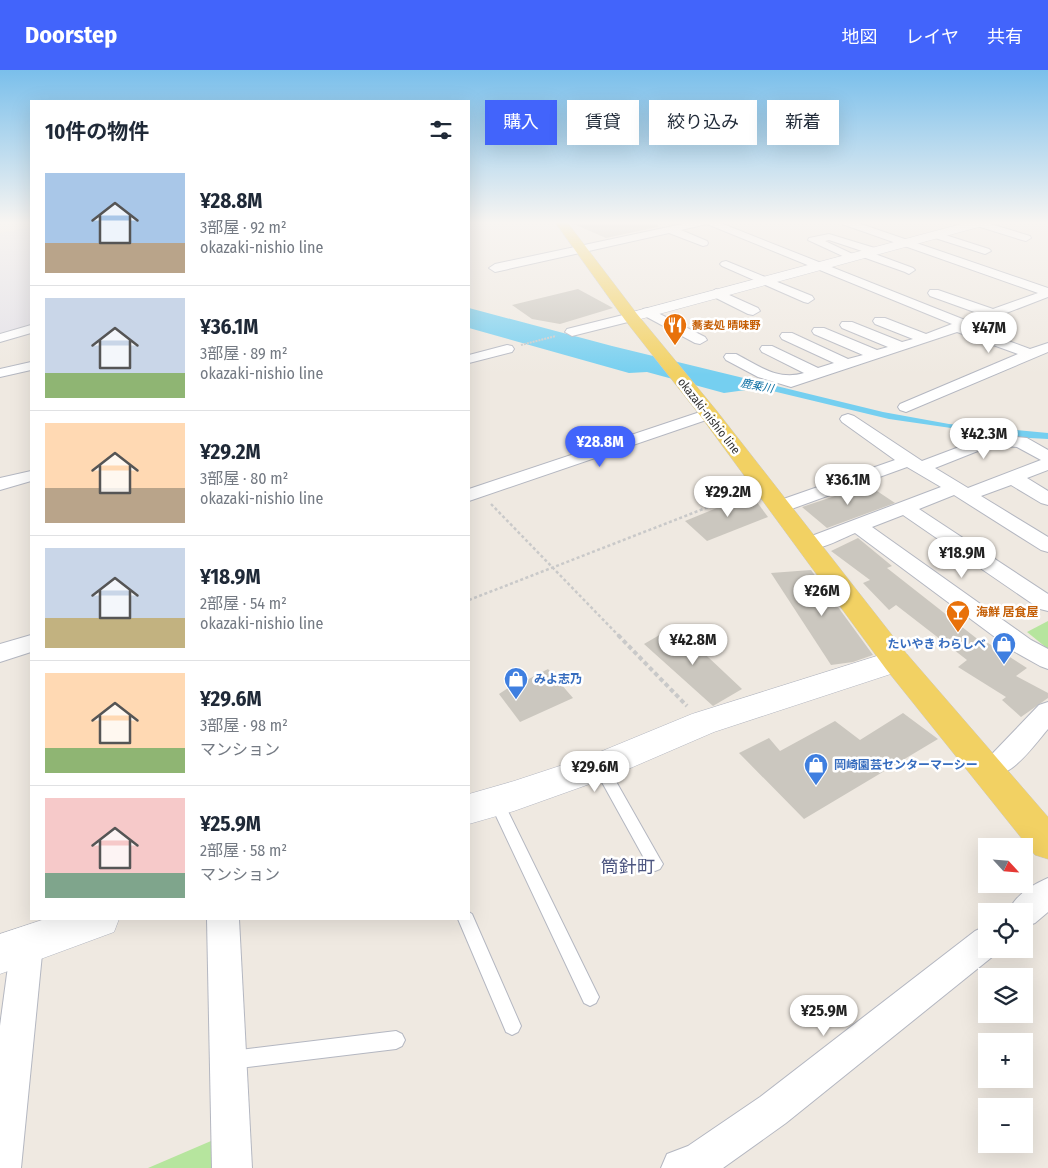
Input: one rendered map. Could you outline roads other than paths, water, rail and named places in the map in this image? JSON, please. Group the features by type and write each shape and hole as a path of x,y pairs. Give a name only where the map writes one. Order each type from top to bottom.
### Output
{"main road":[{"name":"okazaki-nishio line","path":"598,273 685,386 709,414 896,660 984,767 1043,833"}],"street":[{"path":"756,273 823,295"},
{"path":"572,332 789,273"},
{"path":"838,273 1030,354"},
{"path":"994,273 1048,292"},
{"path":"772,278 808,300"},
{"path":"731,357 763,374 791,382 926,339 1048,292"},
{"path":"716,293 753,312"},
{"path":"934,293 993,314"},
{"path":"648,312 700,340"},
{"path":"880,321 926,339"},
{"path":"847,324 901,347"},
{"path":"0,338 30,329"},
{"path":"819,331 876,355"},
{"path":"787,336 847,364"},
{"path":"906,407 1048,347"},
{"path":"470,359 507,348"},
{"path":"767,349 818,374"},
{"path":"0,373 30,366"},
{"path":"474,493 709,414"},
{"path":"848,420 914,464 1048,546"},
{"path":"779,507 991,440 1021,442 1048,457"},
{"path":"808,544 904,507 1011,477 1048,464"},
{"path":"0,484 30,476"},
{"path":"1011,477 1048,499"},
{"path":"904,507 1048,604"},
{"path":"857,525 1023,646 1048,660"},
{"path":"0,653 30,642"},
{"path":"482,805 600,766 703,723 896,660"},
{"path":"984,767 1002,762 1048,712"},
{"path":"1033,905 1048,893"},
{"path":"223,920 232,1168"},
{"path":"1,1168 14,949 90,921"},
{"path":"681,1168 700,1161 773,1110 978,948"}],"lane":[{"path":"600,766 655,864"},
{"path":"482,805 590,996"},
{"path":"466,920 512,1026"},
{"path":"228,1060 396,1040"}],"water":[{"name":"鹿乗川","path":"470,308 612,346 883,412 949,424 1048,433 1048,439 1013,437 889,419 760,388 724,393 647,372 629,373 470,328"}],"place":[{"name":"蕎麦処 晴味野","path":"675,346"},
{"name":"海鮮 居食屋","path":"958,633"},
{"name":"たいやき わらしべ","path":"1004,665"},
{"name":"みよ志乃","path":"516,700"},
{"name":"岡崎園芸センターマーシー","path":"816,786"}],"district":[{"name":"筒針町","path":"628,867"}]}
